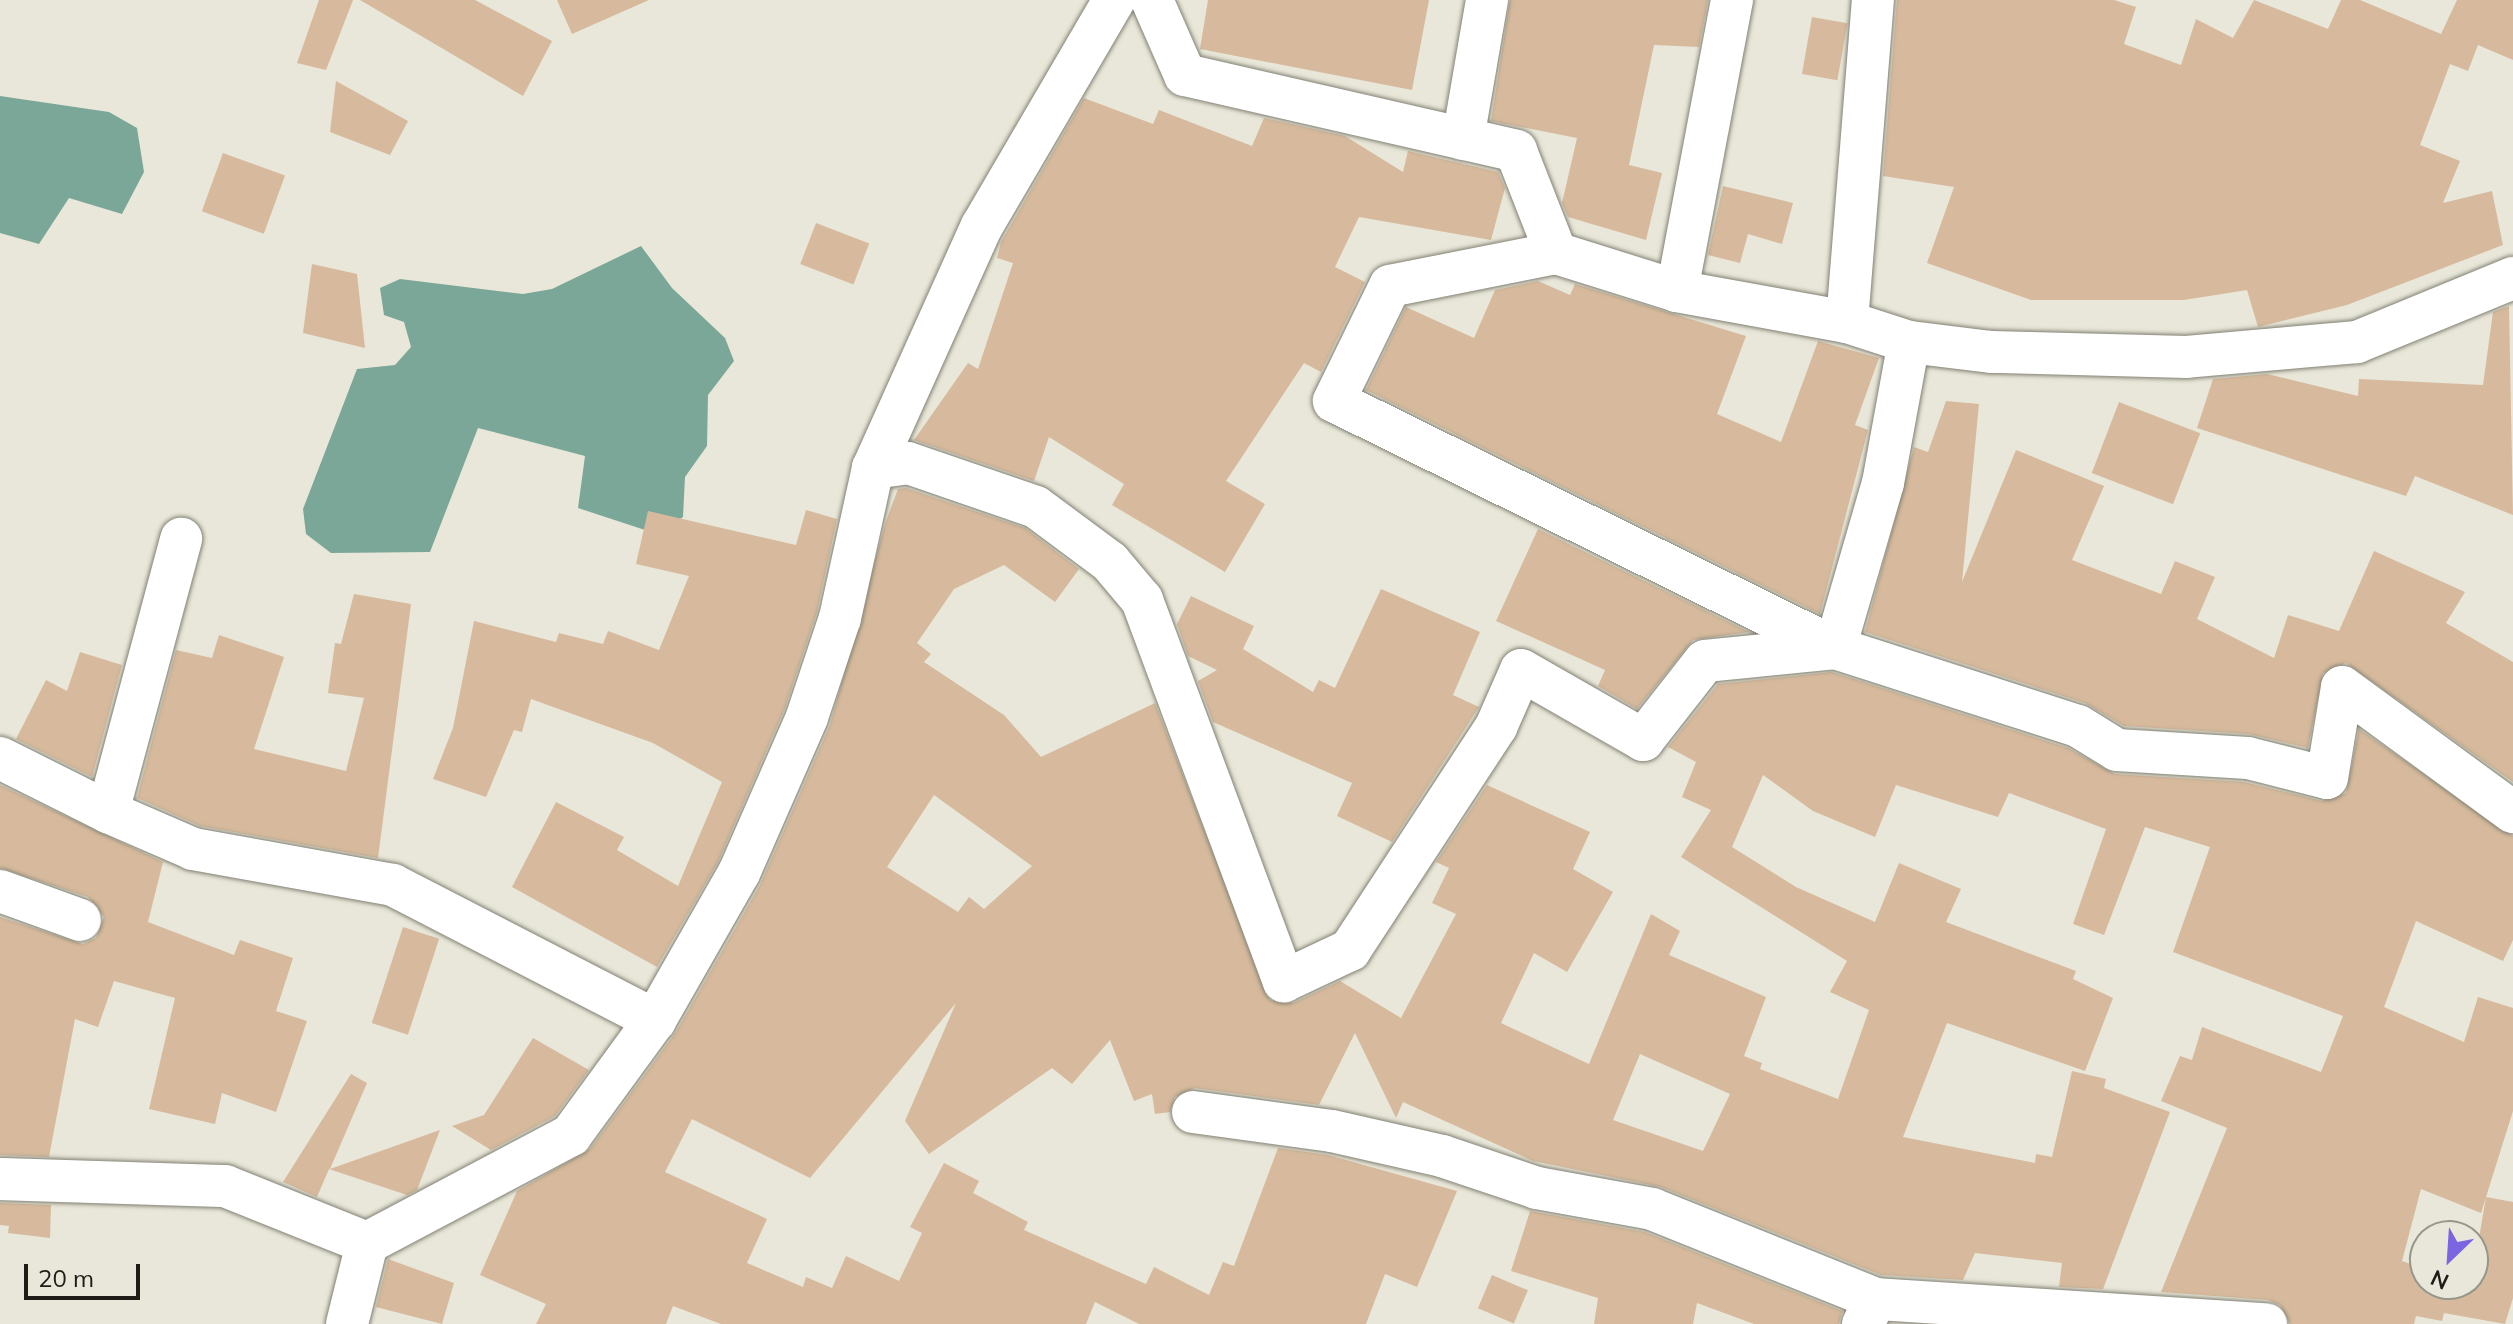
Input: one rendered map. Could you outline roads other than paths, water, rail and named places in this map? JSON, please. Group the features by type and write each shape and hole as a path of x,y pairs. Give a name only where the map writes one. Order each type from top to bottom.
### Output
{"street":[{"path":"347,1324 367,1243 571,1135 655,1020 739,873 807,717 840,618 873,468 982,226 1114,0"},
{"path":"1152,0 1185,75 1516,151 1556,253"},
{"path":"1463,139 1487,0"},
{"path":"1677,291 1732,0"},
{"path":"1847,322 1873,0"},
{"path":"2513,278 2357,342 2187,357 1991,352 1909,342 1847,322 1677,291 1556,253 1390,286 1334,401 1835,648 2065,721 2117,750 2248,758 2327,778 2342,687 2513,812"},
{"path":"1835,648 1883,483 1909,342"},
{"path":"873,468 908,463 1036,507 1110,562 1134,591 1284,981 1350,950 1496,727 1521,670 1643,740 1705,661 1835,648"},
{"path":"108,812 181,539"},
{"path":"0,758 108,812 193,849 393,885 655,1020"},
{"path":"0,891 80,920"},
{"path":"1193,1112 1332,1131 1442,1156 1537,1188 1652,1209 1869,1312 2266,1324"},
{"path":"0,1179 225,1186 367,1243"}],"water":[{"path":"0,96 109,112 137,128 144,172 122,214 69,198 39,244 0,233"},
{"path":"641,246 672,288 725,338 734,361 708,395 707,446 685,477 683,517 665,529 645,530 578,508 585,456 478,428 430,552 331,553 306,534 303,509 357,369 395,365 411,347 404,322 384,315 380,288 400,279 523,294 552,289"}]}
